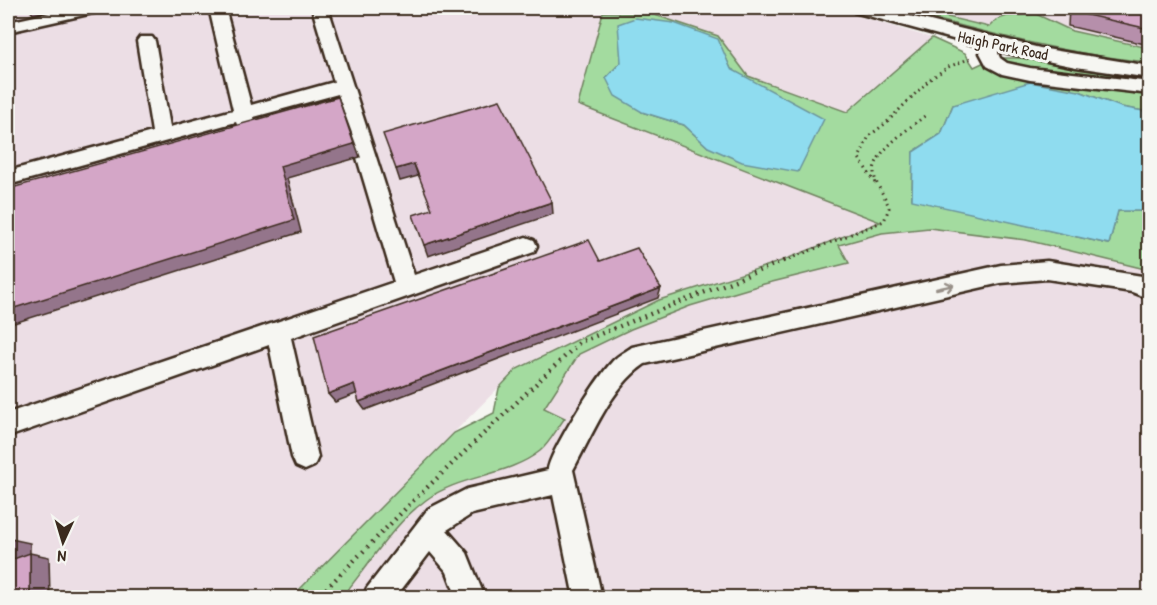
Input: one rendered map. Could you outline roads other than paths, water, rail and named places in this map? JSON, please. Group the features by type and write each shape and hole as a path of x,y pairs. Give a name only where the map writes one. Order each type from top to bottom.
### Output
{"lane":[{"path":"8,27 93,8"},
{"path":"217,8 249,137"},
{"path":"320,8 406,287"},
{"name":"Haigh Park Road","path":"860,8 990,48 1149,72"},
{"path":"146,41 162,136"},
{"path":"990,48 993,62 1002,68 1030,74 1149,88"},
{"path":"8,178 344,86"},
{"path":"8,424 526,246"},
{"path":"588,597 560,468 596,406 623,366 640,355 1001,274 1047,270 1134,283 1149,290"},
{"path":"278,331 305,457"},
{"path":"377,597 438,519 467,502 562,480"},
{"path":"429,530 457,563 471,597"}],"water":[{"path":"635,18 674,23 718,39 731,69 824,119 798,172 742,162 708,147 684,125 642,112 615,96 606,78 621,62 618,24"},
{"path":"1030,82 1079,91 1121,107 1149,112 1149,211 1118,211 1109,244 912,200 913,152 941,134 953,105"}]}
